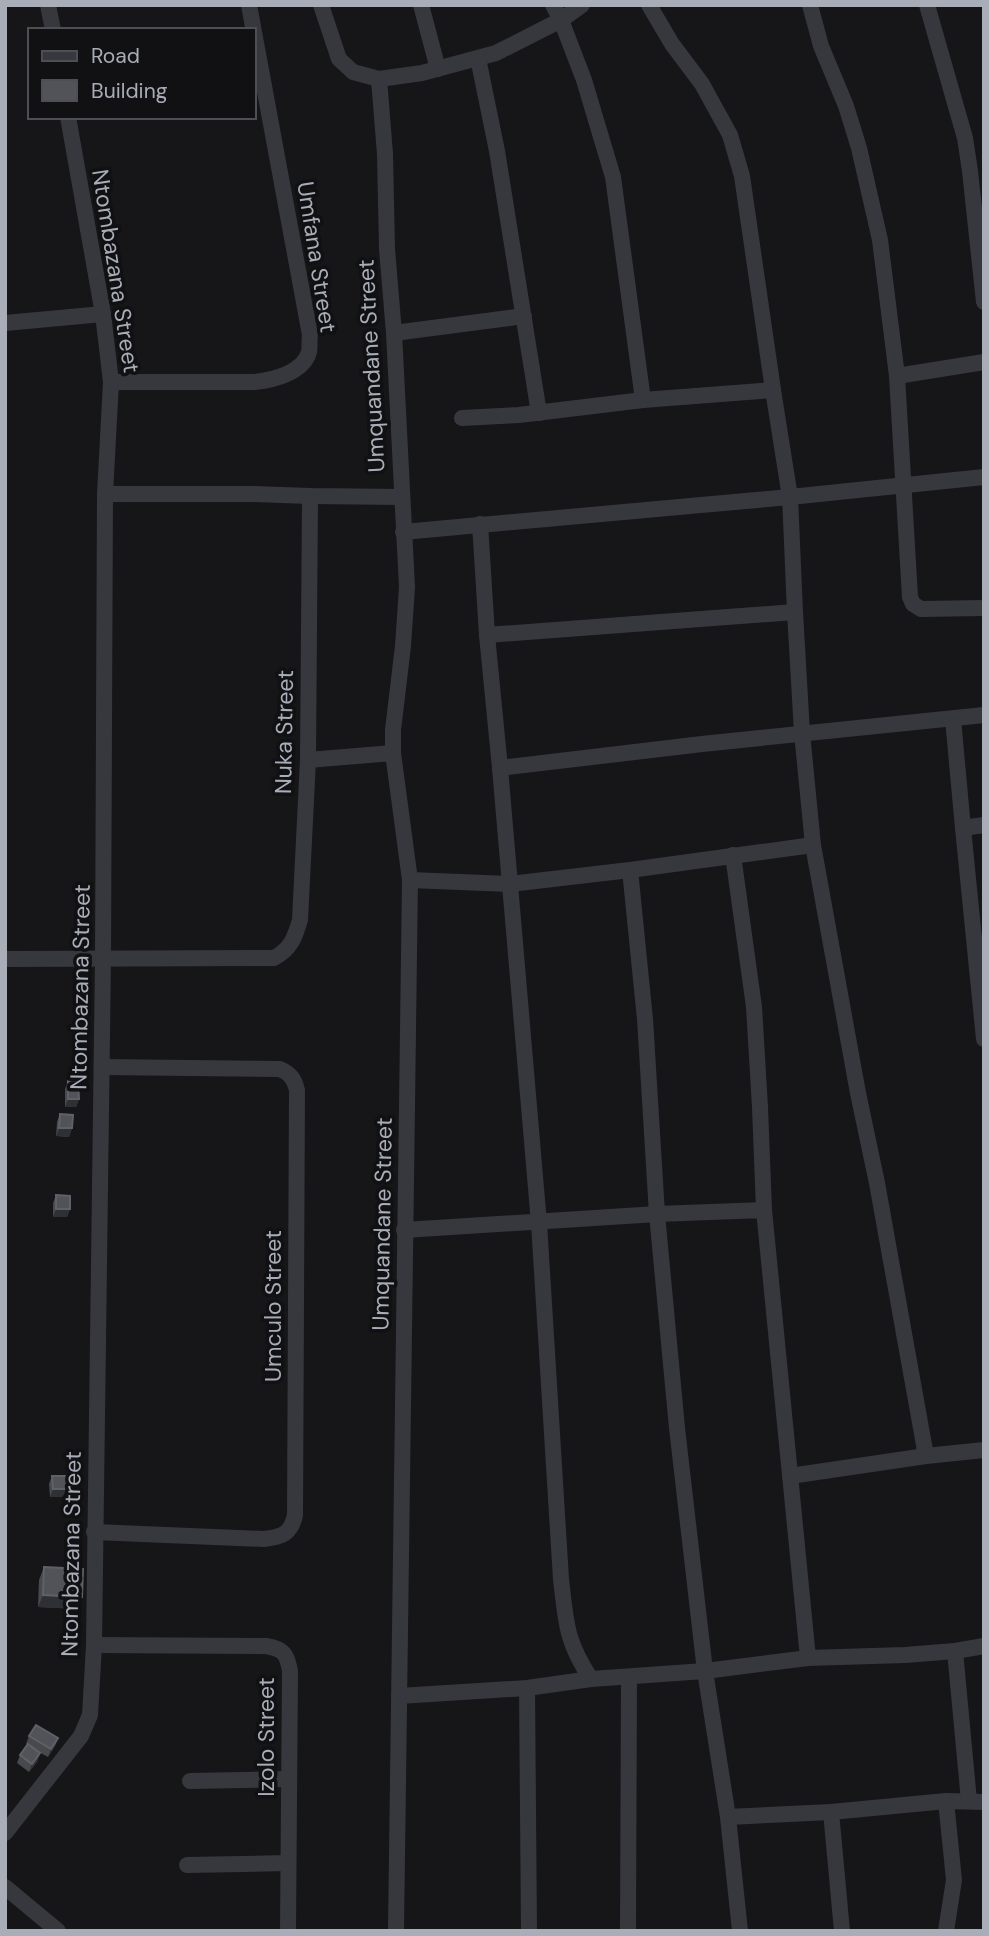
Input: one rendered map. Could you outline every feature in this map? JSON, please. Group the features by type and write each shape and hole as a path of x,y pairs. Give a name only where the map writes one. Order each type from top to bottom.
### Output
{"street":[{"path":"48,5 53,28"},
{"name":"Umfana Street","path":"250,5 254,28"},
{"path":"321,5 339,59 353,72 379,79 438,69 496,53 561,20 582,5"},
{"path":"421,5 438,69"},
{"path":"553,5 584,80 613,177 643,400"},
{"path":"649,5 672,44 702,84 730,135 742,176 790,497 802,733 813,845 926,1456"},
{"path":"810,5 821,46 846,106 859,148 880,240 897,376 910,597 921,609 984,608"},
{"path":"927,5 965,138 984,302"},
{"name":"Umfana Street","path":"111,382 255,383 288,374 303,362 309,353 310,335 256,38"},
{"path":"478,58 497,151 539,413"},
{"name":"Umquandane Street","path":"379,79 407,587 406,618 394,710 393,753 410,880 396,1931"},
{"name":"Ntombazana Street","path":"5,1833 87,1726 94,1645 102,1067 105,494 111,382 103,314 68,119"},
{"path":"5,323 103,314"},
{"path":"394,333 523,316"},
{"path":"897,376 984,362"},
{"path":"462,418 773,390"},
{"path":"403,532 984,477"},
{"path":"105,494 402,497"},
{"name":"Nuka Street","path":"103,958 274,958 295,939 300,920 308,760 310,496"},
{"path":"480,524 487,635 539,1223 561,1579 566,1625 574,1651 591,1679"},
{"path":"487,635 795,612"},
{"path":"500,768 984,715"},
{"path":"953,719 963,828 980,953 984,1040"},
{"path":"308,760 393,753"},
{"path":"963,828 984,825"},
{"path":"410,880 510,884 813,845"},
{"path":"733,855 754,1007 764,1210 808,1658"},
{"path":"630,870 645,1019 657,1214 677,1428 705,1671 728,1816 740,1931"},
{"path":"5,959 103,958"},
{"name":"Umculo Street","path":"94,1532 264,1539 286,1534 293,1526 295,1516 297,1090 294,1079 281,1069 102,1067"},
{"path":"404,1230 764,1210"},
{"path":"790,1476 984,1450"},
{"name":"Izolo Street","path":"94,1645 266,1646 276,1647 284,1653 290,1671 288,1931"},
{"path":"399,1696 527,1688 591,1679 705,1671 808,1658 905,1655 984,1646"},
{"path":"728,1816 831,1812 946,1801 976,1802 955,1651"},
{"path":"628,1931 629,1677"},
{"path":"527,1688 529,1931"},
{"path":"190,1781 289,1779"},
{"path":"946,1801 954,1881 946,1931"},
{"path":"831,1812 842,1931"},
{"path":"187,1866 288,1863"},
{"path":"5,1887 58,1931"}],"building":[{"path":"68,1081 78,1081 79,1099 68,1099"},
{"path":"60,1114 73,1115 72,1128 59,1128"},
{"path":"56,1195 70,1196 70,1209 56,1209"},
{"path":"52,1476 66,1476 66,1489 53,1489"},
{"path":"44,1567 83,1569 82,1597 43,1595"},
{"path":"36,1725 58,1738 51,1749 29,1736"},
{"path":"28,1744 40,1753 32,1764 20,1755"}]}
